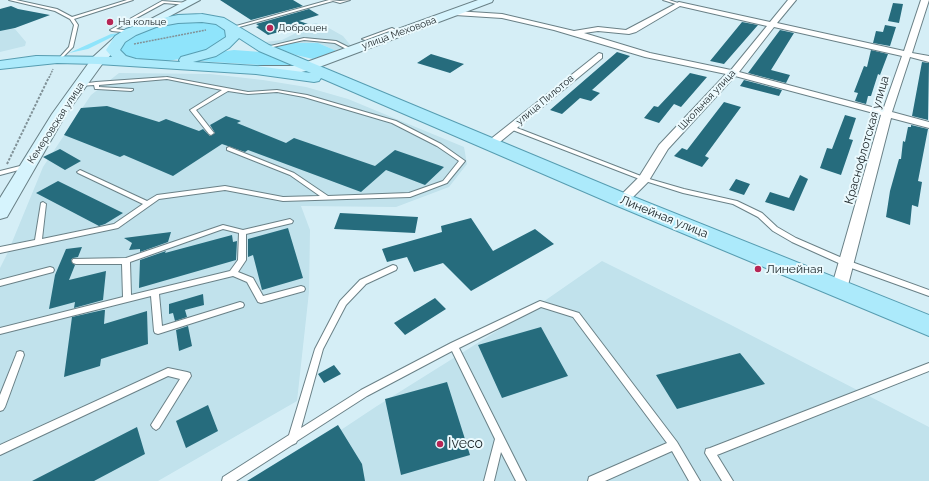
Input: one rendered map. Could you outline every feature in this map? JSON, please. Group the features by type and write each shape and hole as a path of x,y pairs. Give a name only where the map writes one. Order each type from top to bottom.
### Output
{"main road":[{"name":"улица Меховова","path":"256,70 284,70 309,66 488,0"},
{"path":"193,1 192,10 209,19"},
{"name":"Кемеровская улица","path":"0,212 59,114 88,84 98,60 126,37 193,1"},
{"path":"0,65 59,58 86,52 178,19 209,19 220,21 264,48 401,106"},
{"path":"150,64 182,61 211,53 229,41 233,34 231,28"},
{"path":"126,37 113,50 117,57 133,63"},
{"path":"59,58 256,70 321,80 401,106"},
{"name":"Линейная улица","path":"401,106 622,200 929,326"}],"street":[{"name":"Школьная улица","path":"622,200 644,179 663,147 733,73 792,0"},
{"name":"Краснофлотская улица","path":"839,289 887,113 925,0"},
{"path":"571,32 598,29 626,32 633,30 680,4 929,59"},
{"path":"456,13 502,16 571,32 648,55 733,73 929,125"},
{"name":"улица Пилотов","path":"491,144 599,56"}],"lane":[{"path":"11,0 56,10 72,18 76,25 71,47 59,58"},
{"path":"72,18 132,0"},
{"path":"231,28 332,0 340,2 348,0"},
{"path":"665,0 680,4"},
{"path":"126,37 112,30 163,2 193,1"},
{"path":"364,39 392,29 400,33"},
{"path":"264,48 304,39 336,42 352,50"},
{"path":"0,250 116,226 157,197 225,188 283,199 410,195 445,182 462,161 439,145 394,122 305,96 277,91 248,93 167,78 88,84"},
{"path":"88,84 97,88 131,90"},
{"path":"211,133 192,110 227,89"},
{"path":"512,128 644,179 694,194 735,202 760,215 776,229 794,240 846,262 929,293"},
{"path":"229,149 292,174 327,198"},
{"path":"1,172 28,166"},
{"path":"80,172 148,204"},
{"path":"38,242 43,204"},
{"path":"76,261 126,261 223,227 243,232 290,221"},
{"path":"233,273 242,260 243,232"},
{"path":"126,261 127,300"},
{"path":"293,440 319,350 343,303 363,282 393,268"},
{"path":"0,284 50,270"},
{"path":"0,331 233,273 250,280 261,300 301,288"},
{"path":"155,292 158,331 240,305"},
{"path":"227,481 364,393 454,346 540,304 576,315 674,445 695,481"},
{"path":"454,346 521,481"},
{"path":"0,407 20,355"},
{"path":"728,481 710,453 929,367"},
{"path":"0,450 168,372 187,376 156,425"},
{"path":"489,481 500,438"},
{"path":"593,481 674,445"}],"path":[{"path":"126,37 123,47 226,26 231,28"},
{"path":"1,172 59,58"}],"shaded area":[{"path":"190,20 218,24 226,29 226,38 213,48 185,58 162,62 133,60 122,55 119,49 123,41 151,27"},
{"path":"316,23 343,36 352,47 339,52 318,43 286,44 274,47 265,42 282,40 302,30 299,27"},
{"path":"0,26 15,29 26,42 25,46 0,52"},
{"path":"120,33 88,49 69,53 111,34"},
{"path":"293,43 318,43 339,52 313,59 274,47"},
{"path":"234,50 261,52 296,65 291,67 198,61 219,52"},
{"path":"119,73 210,74 306,87 348,99 464,147 467,164 449,187 396,207 301,206 310,230 309,292 297,401 158,481 0,481 0,268 43,167 91,95"},
{"path":"602,261 731,325 929,427 929,481 264,481 377,406 540,304"}],"building":[{"path":"220,0 293,0 303,6 251,20"},
{"path":"893,3 903,4 899,23 888,21"},
{"path":"11,6 18,9 50,15 15,28 0,31 0,9"},
{"path":"309,9 319,15 299,21 308,24 268,35 256,27 259,26 256,24"},
{"path":"742,22 758,25 724,64 710,61"},
{"path":"885,25 896,27 890,46 873,43 876,31 883,32"},
{"path":"780,30 794,33 771,70 790,75 786,83 748,73"},
{"path":"871,50 888,54 880,75 878,74 871,96 868,96 866,104 855,101 858,93 854,92 864,66 867,67"},
{"path":"617,52 630,56 592,90 600,93 591,101 580,98 562,114 550,110"},
{"path":"431,54 464,64 450,73 417,63"},
{"path":"922,62 929,63 928,120 912,116"},
{"path":"690,73 707,77 681,107 674,104 659,123 644,118 654,106 658,107"},
{"path":"744,80 782,90 779,96 740,86"},
{"path":"724,102 741,107 705,156 709,158 702,167 674,156 682,148 687,150"},
{"path":"107,106 159,122 166,119 199,131 203,129 210,136 215,133 210,125 226,116 241,121 237,123 286,143 294,138 375,166 395,150 444,167 425,185 386,170 361,192 248,150 245,152 222,144 173,176 124,155 120,157 64,135 81,108"},
{"path":"845,115 856,118 849,139 853,140 841,175 820,168 827,148 832,149"},
{"path":"911,125 928,129 918,181 922,182 918,207 912,205 910,225 886,217 890,191 899,159 901,159 903,141 905,142 908,127 911,127"},
{"path":"60,149 81,161 65,170 43,157"},
{"path":"800,175 808,179 794,211 765,202 770,192 789,198"},
{"path":"736,179 750,184 744,195 729,190"},
{"path":"58,181 123,213 99,226 36,193"},
{"path":"340,213 418,217 415,233 334,229"},
{"path":"471,218 493,251 535,229 554,244 471,291 443,263 414,272 407,257 387,262 382,249 442,232 441,226"},
{"path":"288,228 303,278 262,290 253,255 248,257 248,239"},
{"path":"171,232 168,242 140,252 140,249 129,250 132,243 124,238"},
{"path":"232,235 233,242 237,241 236,260 139,288 140,260 166,251 165,253"},
{"path":"82,247 78,257 71,260 75,265 69,280 106,271 103,300 74,308 75,302 49,309 55,275 66,249"},
{"path":"203,294 204,305 185,310 187,317 175,321 173,313 169,314 169,304"},
{"path":"435,298 446,309 405,335 394,323"},
{"path":"105,310 104,324 147,311 148,344 101,359 100,366 64,377 72,317"},
{"path":"188,326 192,346 179,351 176,330"},
{"path":"541,327 568,376 502,398 478,345"},
{"path":"740,353 765,384 677,409 656,375"},
{"path":"334,365 341,374 324,383 318,374"},
{"path":"447,382 470,455 401,475 385,399"},
{"path":"208,405 218,431 186,448 176,421"},
{"path":"338,425 362,464 365,481 247,481"},
{"path":"137,427 145,454 94,481 32,481"}],"place":[{"name":"На кольце","path":"110,22"},
{"name":"Доброцен","path":"270,28"},
{"name":"Линейная","path":"758,269"},
{"name":"Iveco","path":"440,444"}]}
